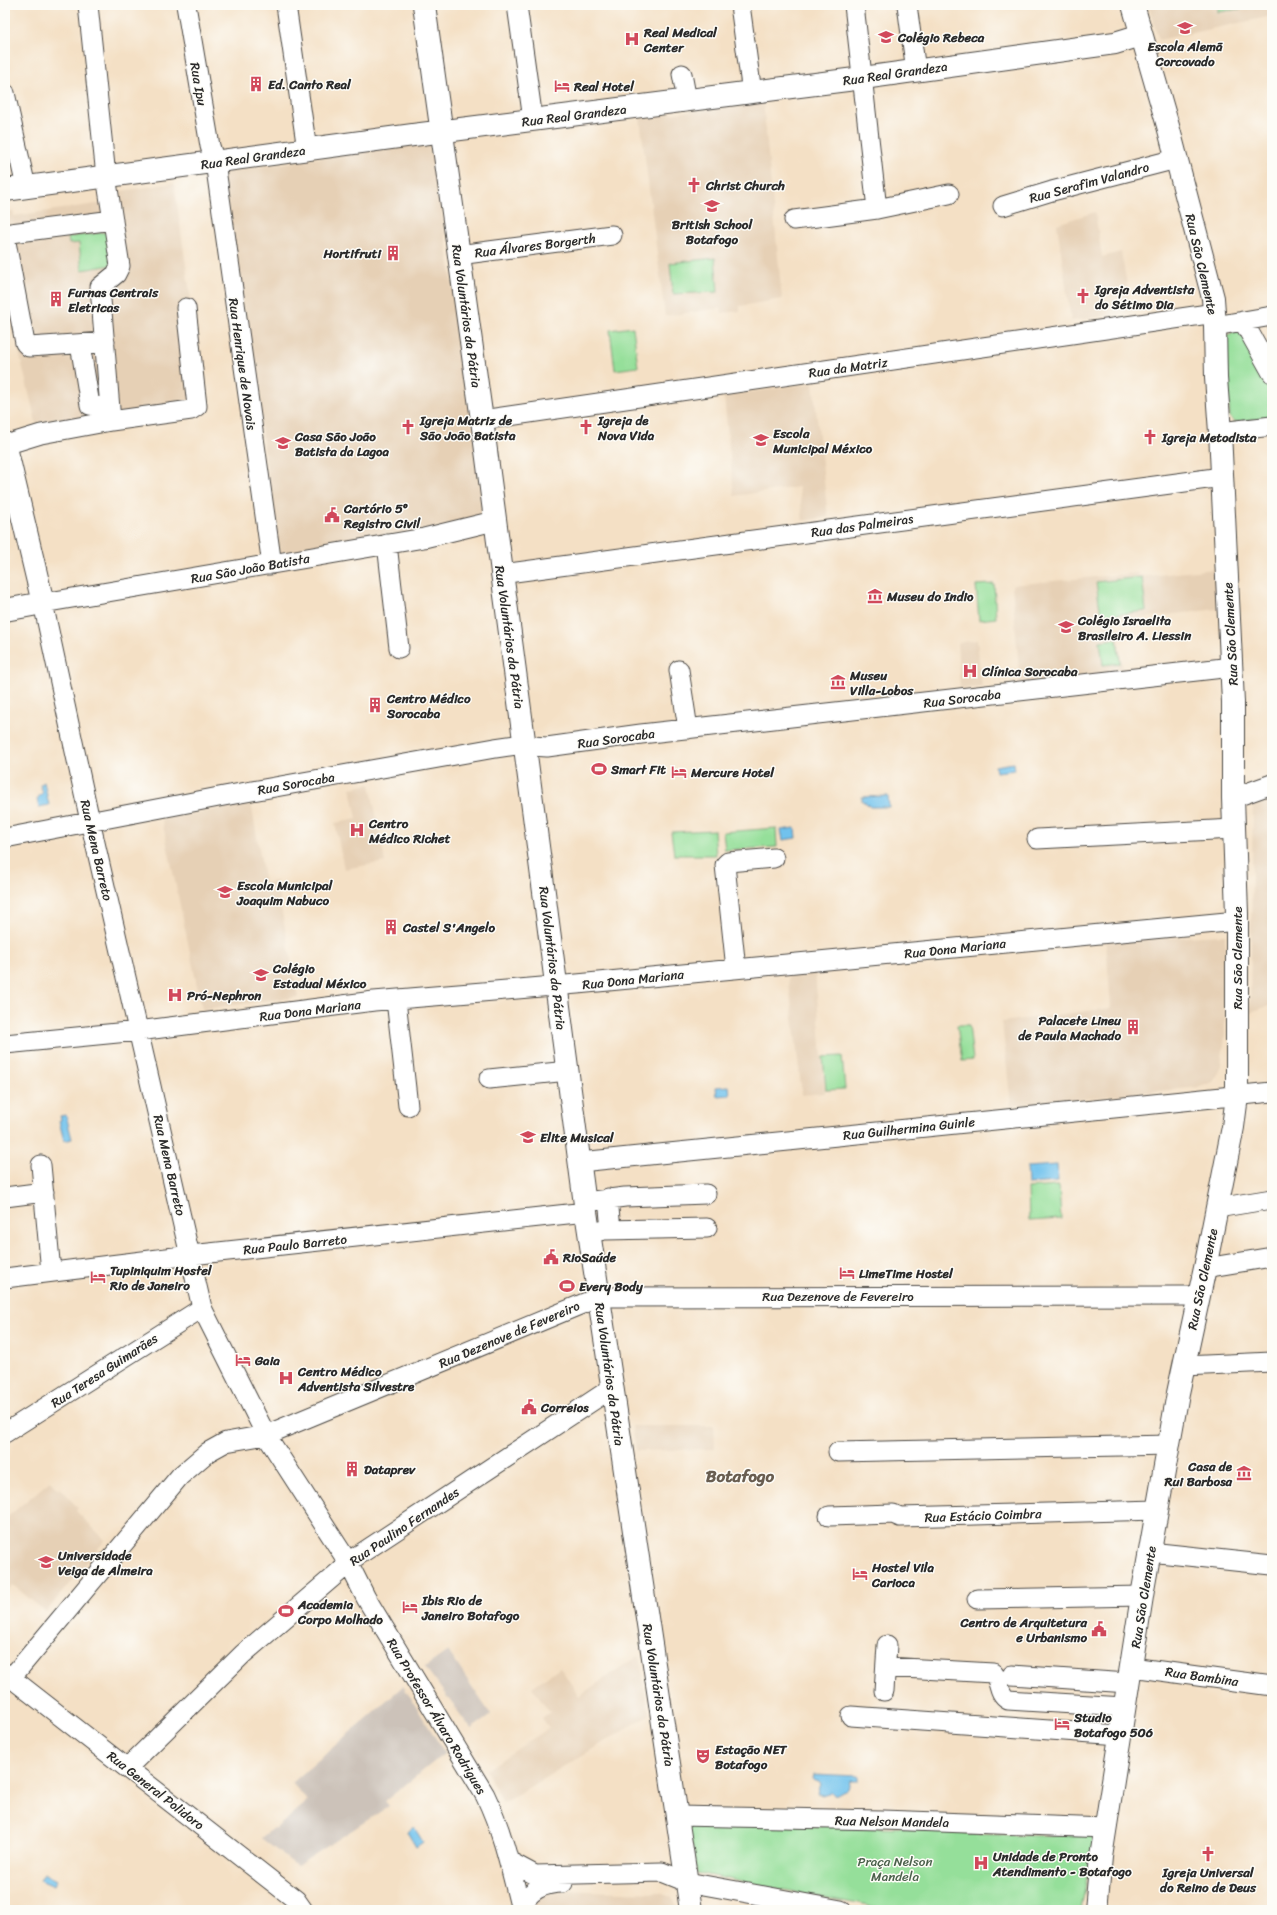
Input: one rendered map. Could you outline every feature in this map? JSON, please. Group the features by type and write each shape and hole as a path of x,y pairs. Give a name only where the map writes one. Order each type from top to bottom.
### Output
{"main road":[{"name":"Rua Voluntários da Pátria","path":"424,5 482,420 494,521 587,1216 692,1910"},
{"name":"Rua São Clemente","path":"1096,1910 1106,1828 1124,1707 1150,1552 1148,1510 1170,1445 1178,1393 1217,1208 1233,1127 1237,1096 1237,920 1233,798 1232,667 1213,298 1133,5"},
{"name":"Rua Real Grandeza","path":"5,190 442,131 687,100 752,93 863,86 916,71 1115,43 1141,35"},
{"name":"Rua Mena Barreto","path":"10,443 43,603"},
{"name":"Rua São João Batista","path":"5,610 43,603"}],"street":[{"path":"88,5 106,176 120,266 116,274 100,287 110,414"},
{"name":"Rua Ipu","path":"186,5 214,162"},
{"path":"286,5 307,150"},
{"path":"517,5 533,120"},
{"path":"740,5 752,93"},
{"path":"854,5 877,209"},
{"path":"908,5 916,71"},
{"path":"682,74 687,100"},
{"path":"5,93 26,187"},
{"name":"Rua Serafim Valandro","path":"1003,206 1052,191 1176,159"},
{"name":"Rua Henrique de Novais","path":"214,162 270,565"},
{"path":"794,220 877,209 949,194"},
{"path":"105,342 29,348 25,343 6,242 7,237 11,233 112,220"},
{"name":"Rua Álvares Borgerth","path":"458,255 612,235"},
{"path":"10,443 110,414 191,410 197,406 186,308"},
{"name":"Rua da Matriz","path":"482,420 1215,320 1243,321 1272,316"},
{"path":"1243,321 1272,373"},
{"path":"80,344 90,405 110,414"},
{"path":"1220,432 1272,426"},
{"name":"Rua das Palmeiras","path":"501,574 1222,477"},
{"name":"Rua São João Batista","path":"43,603 424,538 494,521"},
{"path":"387,544 399,648"},
{"name":"Rua Mena Barreto","path":"43,603 90,821 191,1255"},
{"name":"Rua Sorocaba","path":"5,838 90,821 516,745 525,747 547,747 688,729 1232,667"},
{"path":"679,670 688,729"},
{"path":"1233,798 1272,784"},
{"path":"1037,839 1234,829"},
{"path":"736,969 725,865 728,862 774,858"},
{"name":"Rua Dona Mariana","path":"5,1044 138,1032 396,1000 736,969 1237,920"},
{"path":"396,1000 408,1106"},
{"path":"489,1079 568,1071"},
{"name":"Rua Guilhermina Guinle","path":"580,1162 1272,1092"},
{"path":"41,1164 50,1272"},
{"path":"5,1197 44,1192"},
{"path":"706,1194 608,1198 587,1216 611,1230 707,1228"},
{"path":"608,1198 611,1230"},
{"path":"1217,1208 1272,1199"},
{"name":"Rua Paulo Barreto","path":"5,1278 191,1255 587,1216"},
{"name":"Rua Professor Álvaro Rodrigues","path":"191,1255 202,1308 266,1435 348,1562 366,1598 485,1795 496,1819 525,1905"},
{"path":"1205,1268 1272,1257"},
{"name":"Rua Dezenove de Fevereiro","path":"8,1676 180,1476 208,1452 226,1442 266,1435 599,1297 1199,1296"},
{"name":"Rua Teresa Guimarães","path":"5,1433 202,1308"},
{"path":"1184,1366 1272,1362"},
{"name":"Rua Paulino Fernandes","path":"127,1768 243,1654 340,1571 348,1562 612,1388"},
{"path":"838,1452 1170,1445"},
{"name":"Rua Estácio Coimbra","path":"829,1516 893,1514 900,1517 1148,1510"},
{"path":"1150,1552 1272,1565"},
{"path":"977,1599 1142,1596"},
{"path":"884,1691 887,1645"},
{"path":"886,1667 993,1673 996,1676 1001,1693 1004,1698 1008,1700 1124,1707"},
{"name":"Rua Bambina","path":"1012,1675 1130,1675 1272,1686"},
{"name":"Rua General Polidoro","path":"8,1676 296,1900 303,1910"},
{"path":"851,1716 1120,1734"},
{"name":"Rua Nelson Mandela","path":"677,1816 890,1820 1106,1828"},
{"path":"509,1861 525,1871 535,1875 662,1872 688,1886"},
{"path":"525,1871 525,1905"},
{"path":"525,1905 538,1888 556,1883 688,1886 841,1910"}],"shaded area":[{"name":"Escola Alemã Corcovado","path":"1148,5 1272,5 1272,16 1159,40"},
{"name":"British School Botafogo","path":"763,101 782,299 740,306 740,311 722,313 721,308 665,316 640,118"},
{"path":"428,142 433,144 483,509 477,517 445,525 283,552 279,550 223,172"},
{"path":"174,183 196,335 204,413 39,435 5,294 5,212 13,211 14,216 103,203 102,194"},
{"path":"1095,212 1102,257 1121,252 1132,312 1071,321 1057,224"},
{"name":"Escola Municipal México","path":"813,383 828,517 803,521 799,487 734,496 724,396"},
{"name":"Colégio Israelita Brasileiro A. Liessin","path":"1215,569 1217,609 1116,621 1123,671 1020,683 1012,585 1138,573 1139,577"},
{"name":"Clínica Sorocaba","path":"977,640 982,687 960,689 957,643"},
{"name":"Centro Médico Richet","path":"370,784 385,862 344,869 335,823 357,819 351,788"},
{"path":"1272,791 1272,1005 1250,1012 1253,797"},
{"path":"251,803 265,883 276,881 298,997 202,1009 162,820"},
{"path":"1225,935 1225,1037 1220,1071 1213,1082 1200,1087 1011,1106 1002,1022 1111,1008 1106,942"},
{"path":"815,972 825,1093 802,1095 788,975"},
{"path":"632,1426 714,1426 715,1449 636,1451"},
{"name":"Universidade Veiga de Almeira","path":"50,1481 58,1490 60,1488 78,1508 76,1511 105,1540 46,1612 13,1585 5,1594 5,1519"},
{"path":"448,1651 491,1715 471,1729 425,1667"},
{"path":"639,1655 649,1715 503,1803 486,1770 549,1728 542,1718 550,1712 532,1687 560,1667 579,1696"},
{"path":"403,1686 445,1753 385,1801 389,1806 297,1866 261,1838 273,1828 275,1829 308,1801 292,1783"},
{"path":"550,1890 660,1893 671,1897 678,1910 530,1910 532,1904"}],"green space":[{"path":"1218,5 1266,5 1218,12"},
{"path":"107,232 112,265 82,270 79,243 69,244 68,237"},
{"path":"715,258 718,292 673,294 670,263"},
{"path":"633,327 638,367 615,370 610,330"},
{"path":"1237,329 1259,360 1272,384 1272,418 1234,422 1230,418 1224,345 1227,336"},
{"path":"1142,577 1146,611 1101,616 1096,582"},
{"path":"994,584 996,618 979,620 976,585"},
{"path":"1117,639 1120,663 1103,665 1100,641"},
{"path":"776,828 777,847 725,850 723,832"},
{"path":"714,830 716,855 674,855 671,832"},
{"path":"957,1025 969,1025 973,1060 962,1061"},
{"path":"842,1056 845,1089 826,1090 823,1057"},
{"path":"1059,1186 1061,1219 1029,1221 1028,1188"},
{"name":"Praça Nelson Mandela","path":"691,1822 953,1829 965,1834 1051,1836 1095,1833 1081,1910 889,1910 697,1873 688,1827"}],"water":[{"path":"1014,763 1015,770 996,772 995,766"},
{"path":"44,782 49,805 39,807 37,799 43,792 40,785"},
{"path":"888,796 889,807 870,807 862,801 862,797"},
{"path":"795,828 796,838 783,840 781,830"},
{"path":"729,1086 730,1095 717,1096 716,1087"},
{"path":"66,1115 72,1139 64,1141 59,1121 61,1120 60,1116"},
{"path":"1057,1165 1058,1182 1028,1184 1027,1167"},
{"path":"813,1774 858,1776 858,1781 850,1781 848,1789 834,1795 831,1792 822,1795 818,1793 821,1784 819,1781 812,1779"},
{"path":"414,1827 423,1842 416,1847 407,1832"},
{"path":"44,1873 57,1880 54,1886 40,1880"}],"place":[{"name":"Escola Alemã Corcovado","path":"1185,28"},
{"name":"Colégio Rebeca","path":"886,37"},
{"name":"Real Medical Center","path":"632,39"},
{"name":"Ed. Canto Real","path":"256,84"},
{"name":"Real Hotel","path":"562,86"},
{"name":"Christ Church","path":"694,185"},
{"name":"British School Botafogo","path":"712,206"},
{"name":"Hortifruti","path":"393,253"},
{"name":"Igreja Adventista do Sétimo Dia","path":"1083,296"},
{"name":"Furnas Centrais Eletricas","path":"56,299"},
{"name":"Igreja Matriz de São João Batista","path":"408,427"},
{"name":"Igreja de Nova Vida","path":"586,427"},
{"name":"Igreja Metodista","path":"1150,437"},
{"name":"Escola Municipal México","path":"761,440"},
{"name":"Casa São João Batista da Lagoa","path":"283,443"},
{"name":"Cartório 5º Registro Civil","path":"332,515"},
{"name":"Museu do Indio","path":"875,596"},
{"name":"Colégio Israelita Brasileiro A. Liessin","path":"1066,627"},
{"name":"Clínica Sorocaba","path":"970,671"},
{"name":"Museu Villa-Lobos","path":"838,682"},
{"name":"Centro Médico Sorocaba","path":"375,705"},
{"name":"Smart Fit","path":"599,769"},
{"name":"Mercure Hotel","path":"679,772"},
{"name":"Centro Médico Richet","path":"357,830"},
{"name":"Escola Municipal Joaquim Nabuco","path":"225,892"},
{"name":"Castel S'Angelo","path":"391,927"},
{"name":"Colégio Estadual México","path":"261,975"},
{"name":"Pró-Nephron","path":"175,995"},
{"name":"Palacete Lineu de Paula Machado","path":"1133,1027"},
{"name":"Elite Musical","path":"528,1137"},
{"name":"RioSaúde","path":"551,1257"},
{"name":"LimeTime Hostel","path":"847,1273"},
{"name":"Tupiniquim Hostel Rio de Janeiro","path":"98,1277"},
{"name":"Every Body","path":"567,1286"},
{"name":"Gaia","path":"243,1360"},
{"name":"Centro Médico Adventista Silvestre","path":"286,1378"},
{"name":"Correios","path":"529,1407"},
{"name":"Dataprev","path":"352,1469"},
{"name":"Casa de Rui Barbosa","path":"1244,1473"},
{"name":"Universidade Veiga de Almeira","path":"46,1562"},
{"name":"Hostel Vila Carioca","path":"860,1574"},
{"name":"Ibis Rio de Janeiro Botafogo","path":"410,1607"},
{"name":"Academia Corpo Molhado","path":"286,1611"},
{"name":"Centro de Arquitetura e Urbanismo","path":"1099,1629"},
{"name":"Studio Botafogo 506","path":"1062,1724"},
{"name":"Estação NET Botafogo","path":"703,1756"},
{"name":"Igreja Universal do Reino de Deus","path":"1208,1854"},
{"name":"Unidade de Pronto Atendimento - Botafogo","path":"981,1863"}],"district":[{"name":"Botafogo","path":"740,1476"}]}
